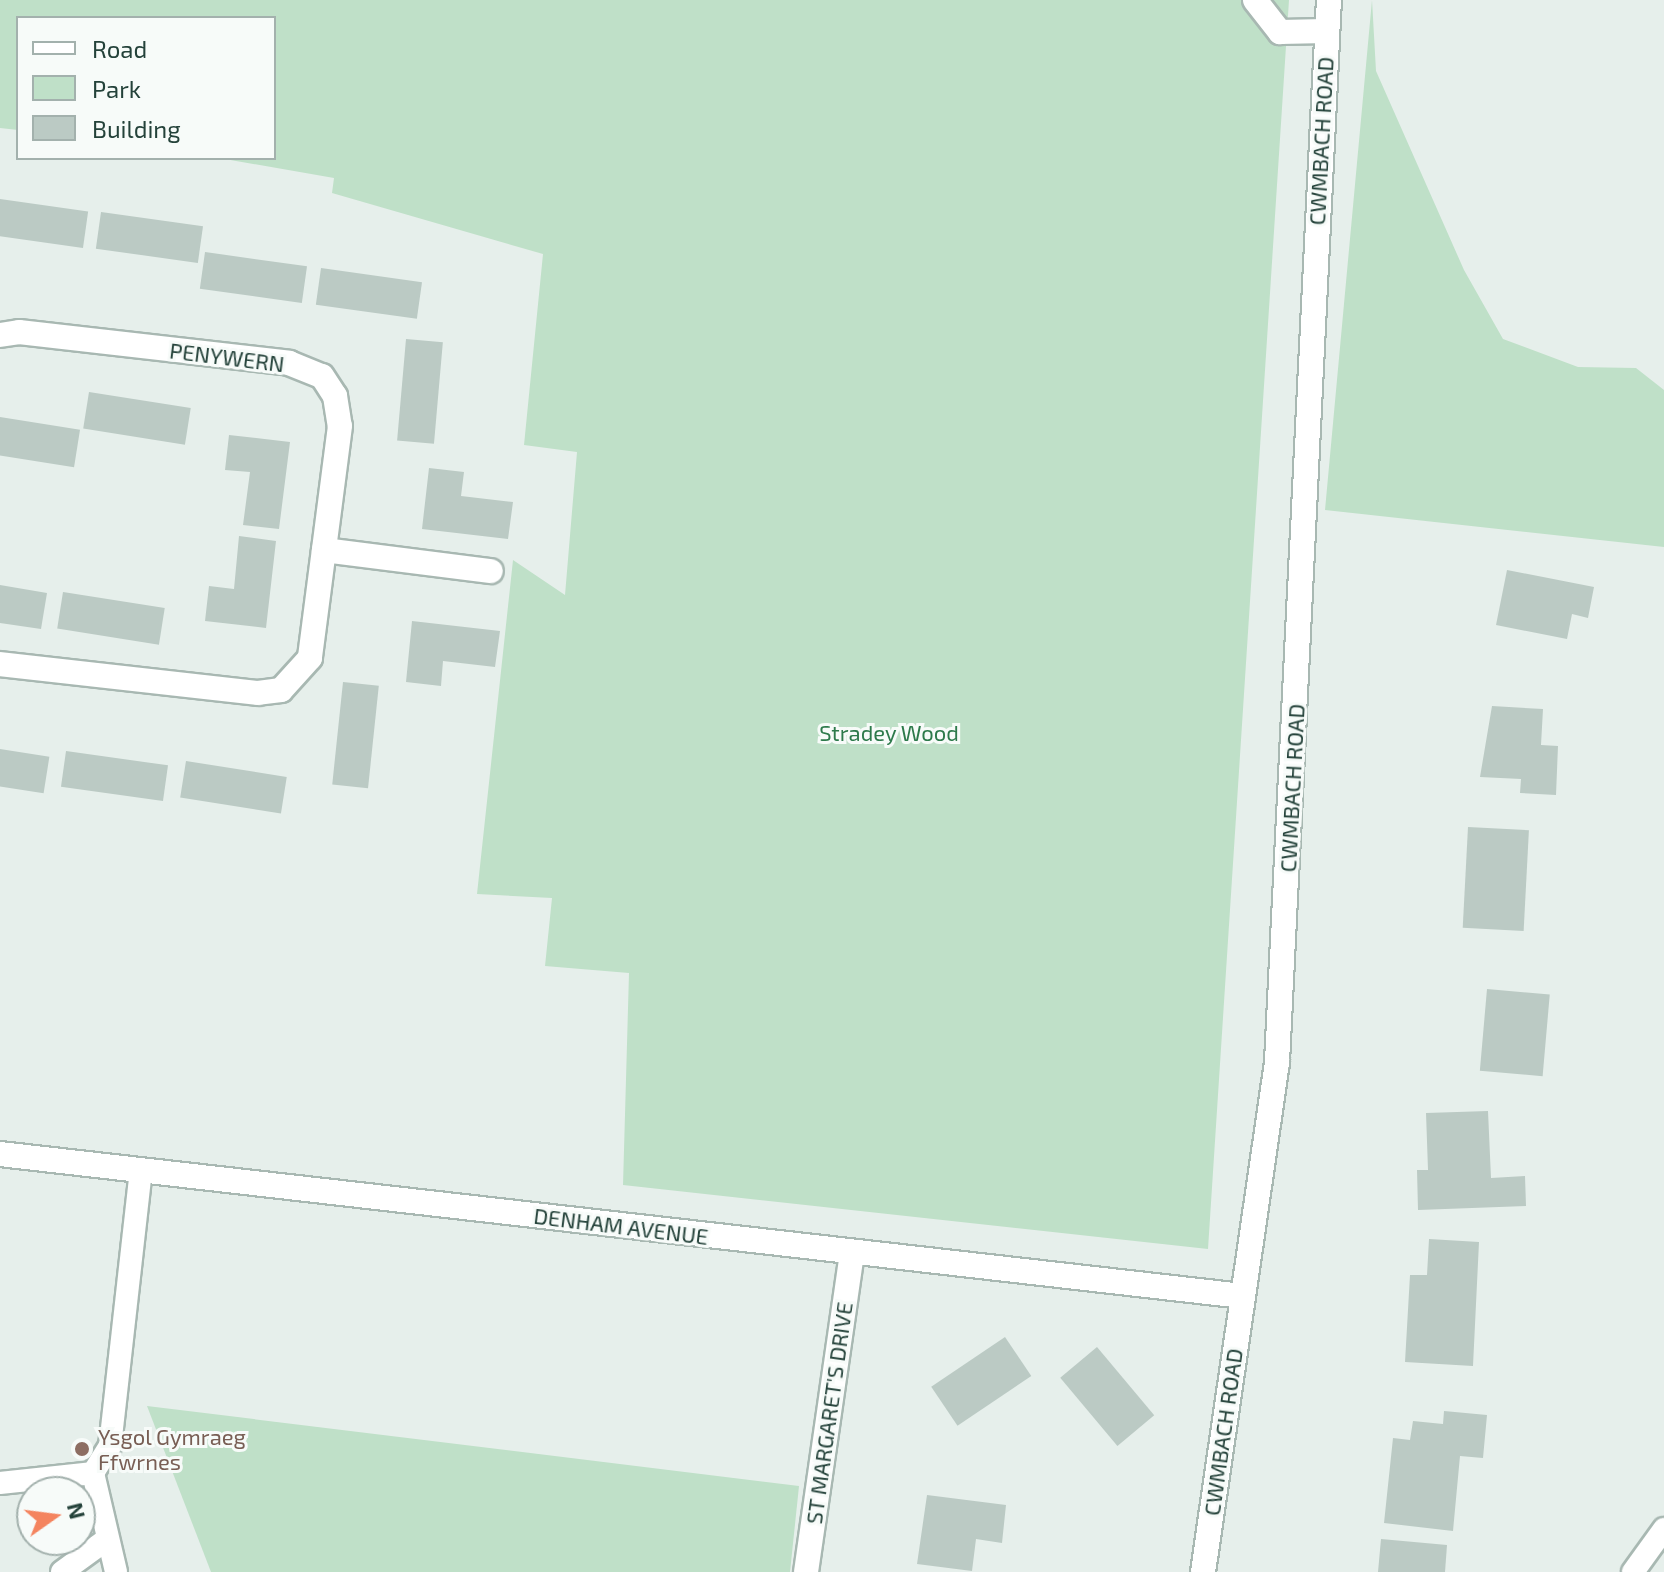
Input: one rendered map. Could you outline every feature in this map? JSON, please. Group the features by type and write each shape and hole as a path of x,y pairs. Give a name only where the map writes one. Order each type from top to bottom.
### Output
{"street":[{"path":"1255,0 1280,32 1326,31"},
{"name":"CWMBACH ROAD","path":"1203,1572 1277,1062 1285,955 1329,0"},
{"name":"PENYWERN","path":"0,335 19,332 289,363 322,376 335,396 340,426 310,658 281,690 258,693 0,664"},
{"path":"324,550 491,571"},
{"name":"DENHAM AVENUE","path":"0,1154 1242,1296"},
{"name":"ST MARGARET'S DRIVE","path":"806,1572 852,1253"}],"lane":[{"path":"116,1572 106,1540 93,1473 110,1446 141,1170"},
{"path":"0,1483 93,1473"},
{"path":"1633,1572 1664,1529"},
{"path":"62,1572 106,1540"}],"green space":[{"name":"Stradey Wood","path":"0,0 1289,0 1208,1249 623,1185 629,973 545,966 552,898 477,894 513,560 565,595 577,452 524,445 543,254 332,193 334,178 230,160 276,160 276,16 16,16 16,130 0,128"},
{"path":"1372,0 1376,71 1464,270 1503,339 1578,367 1636,368 1664,390 1664,547 1325,510"},
{"path":"147,1406 799,1486 790,1572 211,1572"}],"building":[{"path":"0,199 88,211 83,248 0,236"},
{"path":"101,212 203,226 198,263 96,249"},
{"path":"205,252 307,266 302,303 200,289"},
{"path":"321,268 422,282 417,319 316,305"},
{"path":"406,339 443,342 434,444 397,441"},
{"path":"89,392 191,408 185,445 83,429"},
{"path":"0,417 80,430 74,467 0,455"},
{"path":"229,435 290,442 279,529 243,525 250,472 225,470"},
{"path":"429,468 464,472 461,496 513,502 508,539 422,529"},
{"path":"239,536 276,541 266,628 205,621 209,586 234,589"},
{"path":"1507,570 1594,587 1588,618 1572,614 1567,639 1496,625"},
{"path":"0,585 47,593 41,629 0,623"},
{"path":"63,592 165,608 159,645 57,629"},
{"path":"412,621 500,631 495,667 443,661 441,686 406,682"},
{"path":"343,682 379,686 368,788 332,784"},
{"path":"1492,706 1543,709 1541,745 1558,746 1556,795 1520,793 1521,779 1480,777"},
{"path":"0,749 49,757 44,793 0,786"},
{"path":"66,751 168,765 163,801 61,787"},
{"path":"186,761 287,777 281,814 180,798"},
{"path":"1468,827 1529,830 1524,931 1463,928"},
{"path":"1487,989 1550,994 1543,1076 1480,1071"},
{"path":"1488,1111 1491,1178 1525,1176 1526,1206 1418,1210 1417,1170 1428,1170 1426,1113"},
{"path":"1429,1239 1479,1242 1473,1366 1405,1362 1410,1275 1427,1275"},
{"path":"1005,1337 1031,1376 957,1426 931,1387"},
{"path":"1097,1347 1154,1415 1117,1446 1060,1378"},
{"path":"1444,1411 1487,1415 1483,1458 1460,1456 1453,1531 1384,1523 1393,1438 1410,1440 1413,1421 1443,1424"},
{"path":"927,1495 1006,1505 1002,1543 976,1539 972,1571 917,1564"},
{"path":"1381,1539 1447,1545 1445,1572 1378,1572"}],"place":[{"name":"Ysgol Gymraeg Ffwrnes","path":"82,1449"}]}
